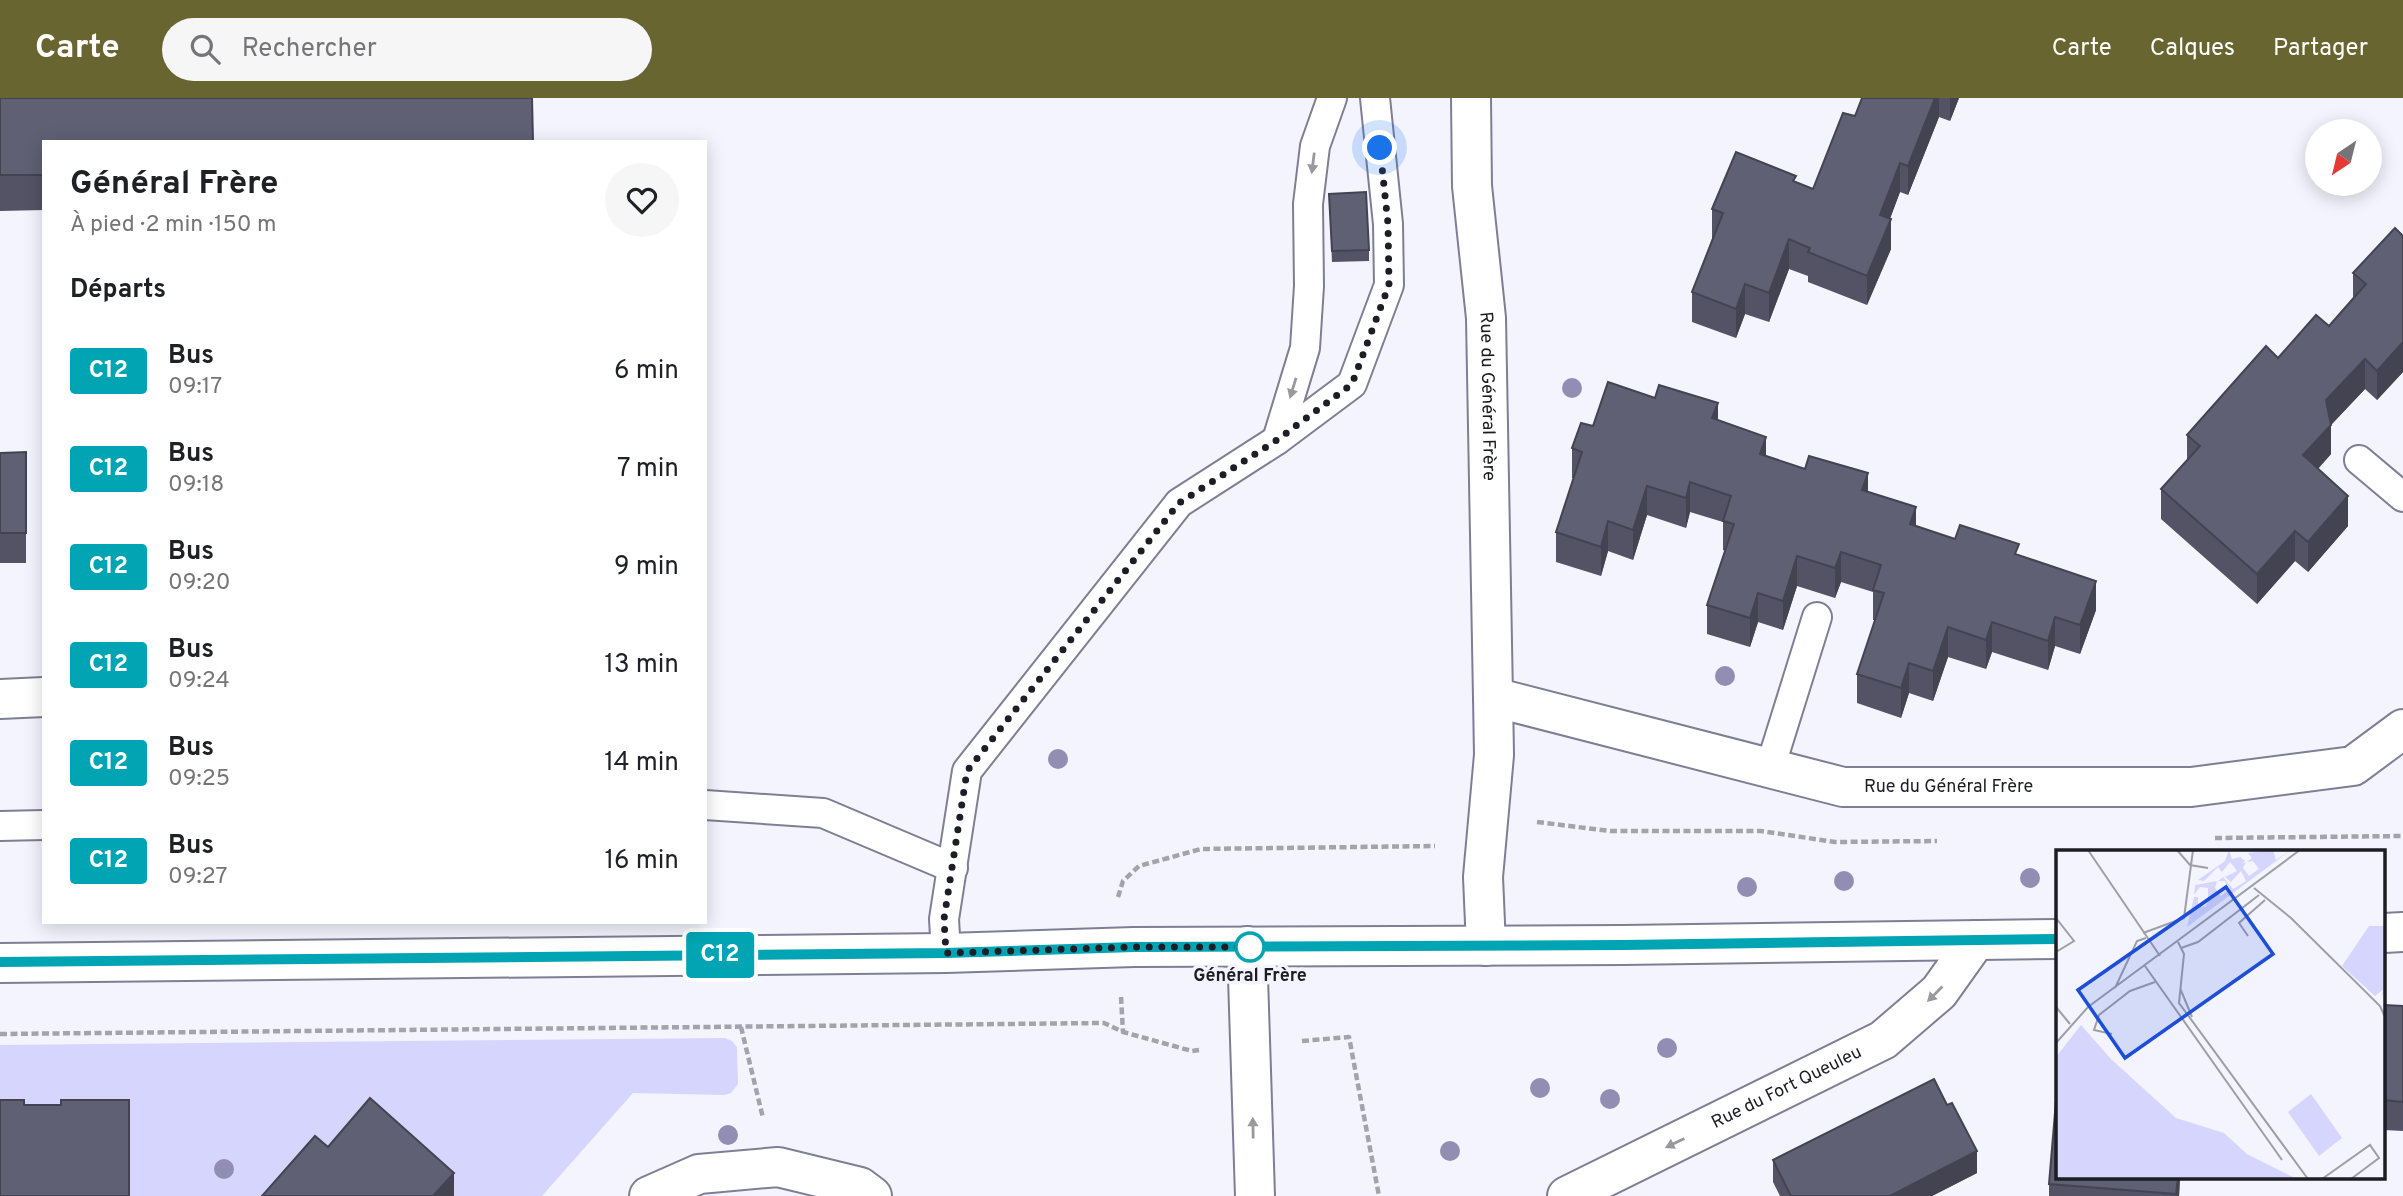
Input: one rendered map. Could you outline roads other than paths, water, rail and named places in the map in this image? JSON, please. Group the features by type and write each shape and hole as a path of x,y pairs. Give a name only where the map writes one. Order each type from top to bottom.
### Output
{"street":[{"name":"Rue du Général Frère","path":"1471,98 1472,186 1486,318 1493,697 1494,755 1483,877 1486,946"},
{"path":"0,699 42,697"},
{"name":"Rue du Général Frère","path":"1493,697 1843,787 2191,787 2353,766 2403,729"},
{"path":"0,962 2056,939"},
{"name":"Rue du Fort Queuleu","path":"1567,1196 1883,1040 1939,992 1976,940"},
{"path":"1247,947 1255,1196"},
{"path":"649,1196 699,1174 778,1167 860,1187 872,1196"}],"lane":[{"path":"1277,440 1305,348 1309,286 1308,204 1315,146 1332,98"},
{"path":"946,953 944,919 967,771 1179,503 1277,440 1352,384 1389,285 1388,224 1375,98"},
{"path":"2359,460 2403,497"},
{"path":"1770,768 1817,617"},
{"path":"707,806 823,813 953,868"},
{"path":"0,826 42,825"}],"place":[{"name":"Général Frère","path":"1250,947"}]}
